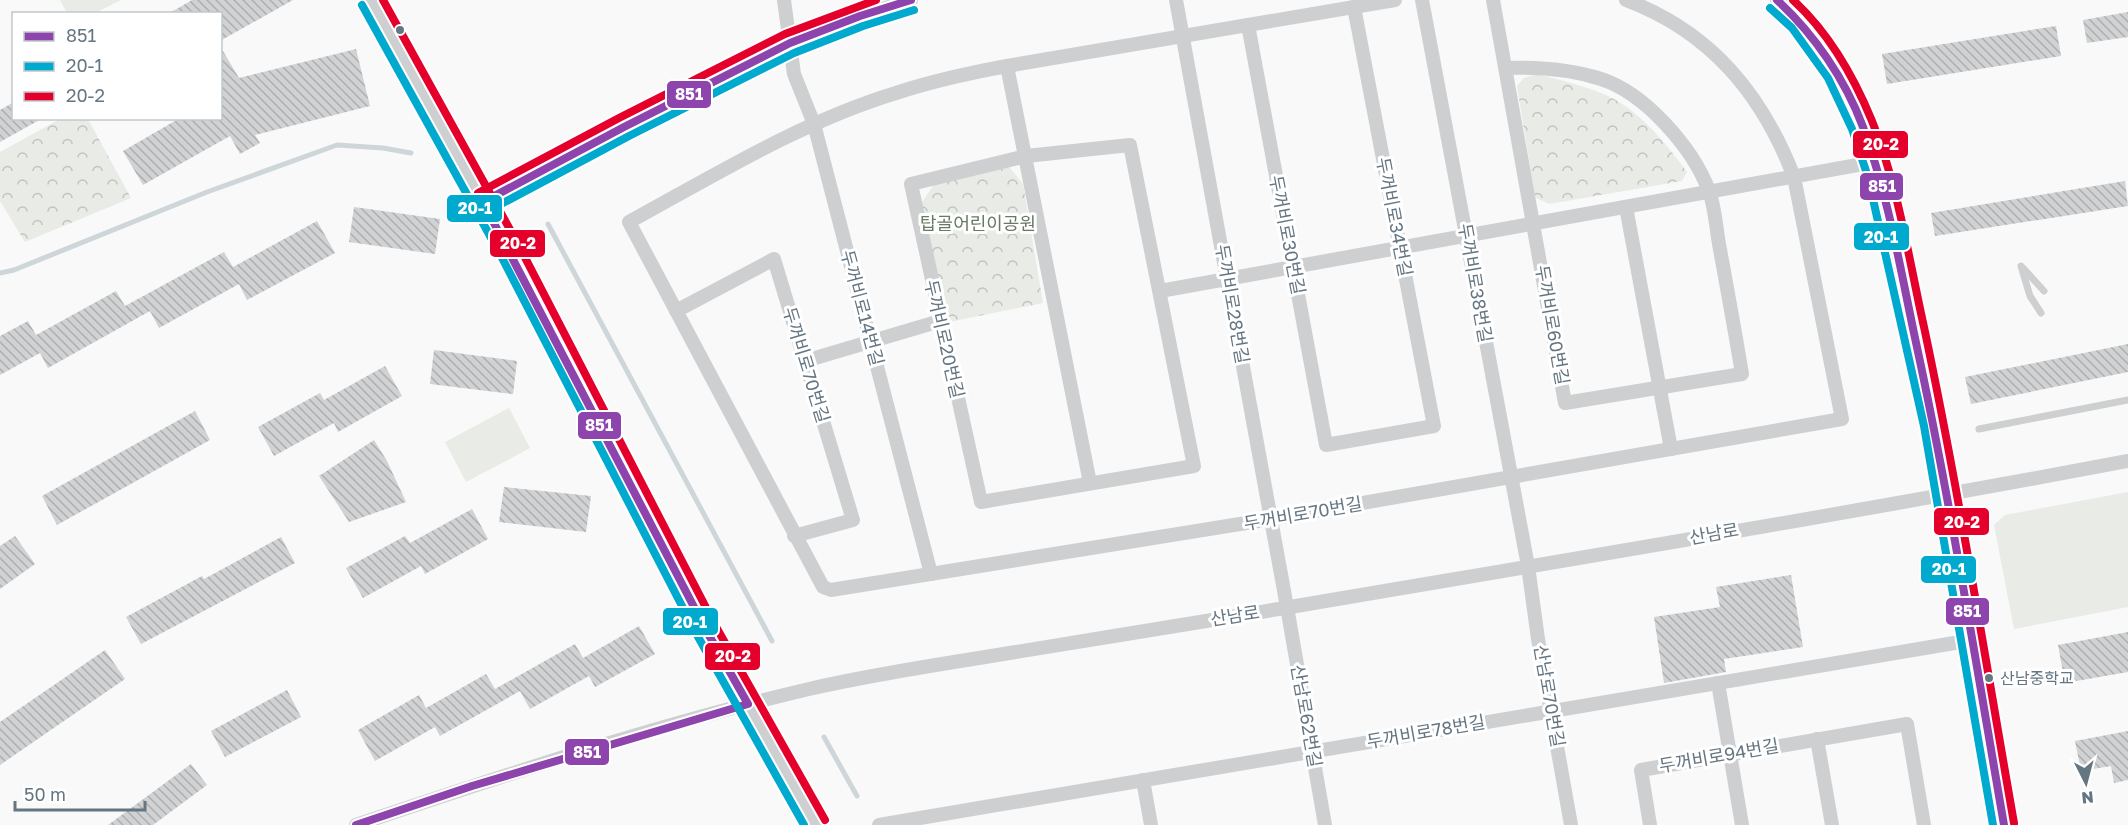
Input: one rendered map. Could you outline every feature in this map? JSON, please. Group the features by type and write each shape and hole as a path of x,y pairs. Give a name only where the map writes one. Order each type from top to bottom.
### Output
{"street":[{"path":"371,0 515,260 706,630 816,825"},
{"name":"두꺼비로14번길","path":"784,0 794,74 814,124 932,574"},
{"path":"483,202 789,43 860,15 911,0"},
{"name":"두꺼비로28번길","path":"1176,0 1287,607"},
{"path":"814,124 895,93 956,76 1395,0"},
{"name":"두꺼비로38번길","path":"1422,0 1527,566"},
{"name":"두꺼비로60번길","path":"1493,0 1507,68 1565,403 1742,374 1710,192 1694,160 1680,139 1658,116 1629,94 1603,80 1567,70 1507,68"},
{"path":"1626,0 1675,23 1704,44 1734,73 1758,104 1783,148 1794,177"},
{"path":"1777,0 1800,21 1837,73 1862,125 1874,162 1894,239 1929,401 2004,825"},
{"name":"두꺼비로34번길","path":"1326,445 1434,426 1354,7"},
{"name":"두꺼비로30번길","path":"1248,25 1326,445"},
{"path":"1007,66 1090,483"},
{"name":"두꺼비로70번길","path":"814,124 629,222 794,536 823,587 831,590 1271,519 1842,419 1794,177"},
{"name":"두꺼비로20번길","path":"1130,145 1160,291 1194,466 981,502 911,184 1026,156 1130,145"},
{"path":"1160,291 1874,162"},
{"path":"1626,207 1671,449"},
{"name":"두꺼비로70번길","path":"676,311 774,259 853,520 794,536"},
{"path":"805,361 940,321"},
{"name":"산남로","path":"356,825 472,786 748,704 815,688 900,671 1946,495 2128,461"},
{"name":"산남로70번길","path":"1527,566 1571,825"},
{"name":"산남로62번길","path":"1287,607 1325,825"},
{"name":"두꺼비로78번길","path":"879,825 1972,640"},
{"path":"1718,683 1742,825"},
{"name":"두꺼비로94번길","path":"1650,825 1641,770 1907,724 1924,825"},
{"path":"1817,739 1832,825"},
{"path":"1143,780 1151,825"}],"lane":[{"path":"2041,313 2030,296 2021,266 2044,291"},
{"path":"1979,429 2128,399"}],"green space":[{"path":"60,0 121,0 97,12 66,12"},
{"path":"1538,74 1596,91 1614,99 1635,113 1663,142 1687,172 1682,181 1549,204 1535,197 1517,86 1524,78"},
{"path":"58,120 89,120 131,198 25,242 0,201 0,152"},
{"name":"탑골어린이공원","path":"1006,163 1023,184 1043,303 949,322 920,205 935,183"},
{"path":"509,408 530,448 466,482 445,442"},
{"path":"2128,492 2128,607 2014,629 1994,525 2005,515"}],"building":[{"path":"192,0 293,0 222,40 222,12 171,12"},
{"path":"2128,12 2128,37 2087,43 2083,20"},
{"path":"2056,26 2061,56 1887,84 1882,54"},
{"path":"222,49 239,78 356,49 370,106 255,135 260,143 240,154 230,136 143,185 123,151 177,120 222,120"},
{"path":"12,103 12,120 39,120 0,142 0,110"},
{"path":"2125,181 2128,206 1935,236 1931,213"},
{"path":"354,207 440,219 435,254 349,242"},
{"path":"317,221 335,253 247,300 239,284 159,328 150,311 48,368 40,353 0,375 0,336 28,321 36,335 116,291 125,306 224,252 233,267"},
{"path":"2128,344 2128,372 1971,404 1965,377"},
{"path":"434,350 517,361 513,394 430,384"},
{"path":"385,366 402,396 338,432 334,423 274,456 258,427 320,393 324,400"},
{"path":"195,411 210,440 57,525 42,496"},
{"path":"374,440 387,461 406,502 349,522 319,476"},
{"path":"504,487 591,496 586,532 499,522"},
{"path":"472,509 488,539 425,574 421,566 363,598 346,568 405,536 410,543"},
{"path":"15,536 35,564 0,589 0,546"},
{"path":"281,537 295,563 141,644 126,617 202,576 204,579"},
{"path":"1791,575 1803,647 1724,659 1726,672 1664,683 1654,617 1720,607 1716,587"},
{"path":"639,626 655,654 595,687 589,676 530,709 520,691 440,736 435,727 375,761 358,730 419,695 426,708 486,674 495,689 575,644 583,658"},
{"path":"2128,632 2128,672 2065,683 2058,645"},
{"path":"105,650 125,679 0,765 0,722"},
{"path":"287,690 301,717 225,757 211,731"},
{"path":"2128,731 2128,780 2114,783 2111,766 2081,771 2075,741"},
{"path":"191,764 207,785 153,825 108,825"}],"waterway":[{"path":"0,273 14,270 207,192 337,145 383,148 411,153"},
{"path":"548,224 772,641"},
{"path":"824,737 857,796"}],"transit line":[{"name":"20-2","path":"383,0 518,244 715,625 825,820"},
{"name":"20-2","path":"478,193 785,34 876,0"},
{"name":"851","path":"356,825 472,786 748,704 706,630 483,202 790,43 860,16 911,0"},
{"name":"851","path":"1777,0 1804,27 1838,75 1856,109 1880,179 1899,258 1940,459 2004,825"},
{"name":"20-2","path":"1793,0 1829,41 1857,88 1881,145 1896,197 1949,451 2014,823"},
{"name":"20-1","path":"362,5 500,254 697,635 804,825"},
{"name":"20-1","path":"1770,8 1792,28 1828,78 1852,129 1868,177 1924,426 1993,825"},
{"name":"20-1","path":"488,211 629,136 794,53 863,26 914,10"}],"place":[{"name":"산남중학교","path":"1989,678"}]}
